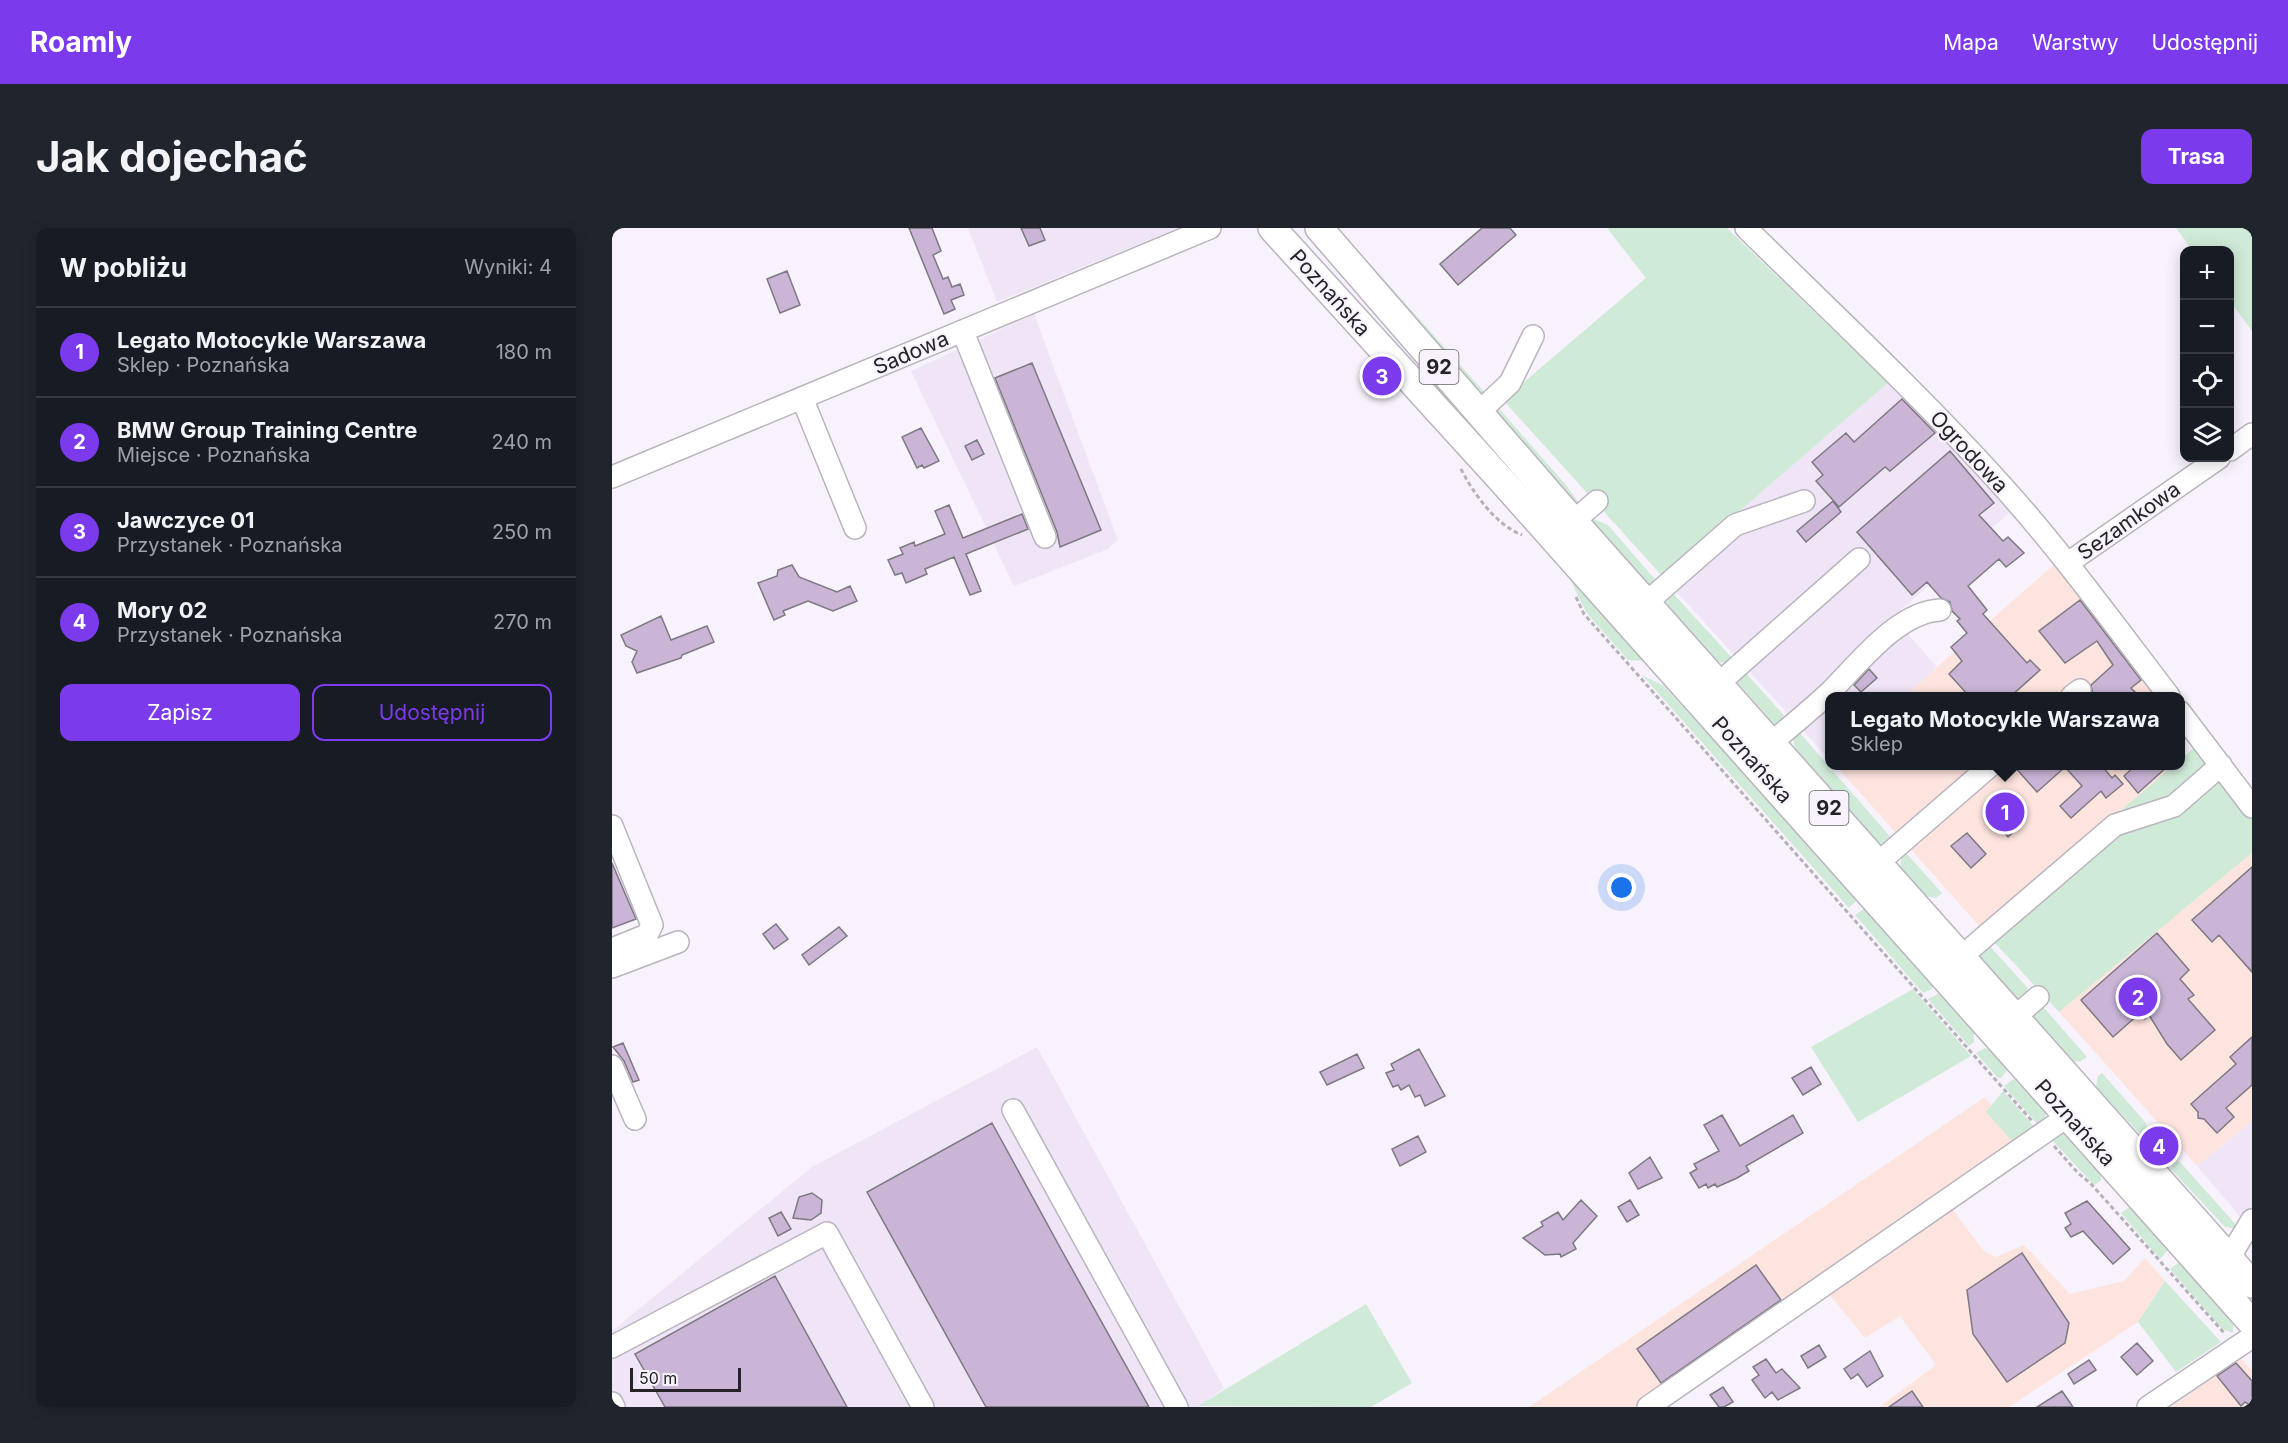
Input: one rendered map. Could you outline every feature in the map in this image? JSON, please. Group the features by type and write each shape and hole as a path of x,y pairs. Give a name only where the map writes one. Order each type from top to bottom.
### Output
{"main road":[{"name":"Poznańska","path":"1272,228 1536,518 2252,1323"},
{"name":"Poznańska","path":"1319,228 1646,603 2252,1284"}],"street":[{"name":"Sadowa","path":"612,477 1210,228"},
{"name":"Ogrodowa","path":"1746,228 1932,411 1997,480 2068,563 2166,692"},
{"path":"963,332 1045,537"},
{"path":"1479,412 1510,383 1533,336"},
{"path":"802,398 855,528"},
{"path":"2234,447 2252,434"},
{"name":"Sezamkowa","path":"2068,563 2213,462"},
{"path":"1574,521 1597,501"},
{"path":"1646,603 1735,525 1804,501"},
{"path":"1718,684 1859,559"},
{"path":"1830,692 1854,665 1907,619 1923,611 1940,610"},
{"path":"1771,742 1825,696"},
{"path":"2185,717 2252,807"},
{"path":"1961,957 2115,825 2174,806 2221,765"},
{"path":"1878,863 1984,770"},
{"path":"612,826 651,921 652,929 645,936 612,949"},
{"path":"612,968 678,942"},
{"path":"2015,1017 2038,997"},
{"path":"612,1066 635,1119"},
{"path":"1013,1110 1177,1407"},
{"path":"1648,1407 2068,1116"},
{"path":"2229,1258 2252,1220"},
{"path":"612,1347 827,1233 923,1407"},
{"path":"2148,1407 2244,1342"}],"path":[{"path":"1643,680 2043,1133 2244,1342"}],"shaded area":[{"path":"968,228 1178,228 997,302"},
{"path":"1034,314 1118,540 1108,549 1014,586 911,371"},
{"path":"1888,383 1938,427 2011,511 1893,617 1937,667 1909,692 1825,692 1825,755 1663,577"},
{"path":"2056,563 2159,692 1909,692"},
{"path":"1840,770 2168,770 1982,929"},
{"path":"2252,853 2252,1121 2197,1166 2059,1012"},
{"path":"1037,1047 1224,1388 1199,1407 612,1407 612,1331 812,1167"},
{"path":"1985,1097 2027,1151 1952,1209 1984,1251 1996,1257 2024,1245 2070,1294 2124,1281 2145,1258 2165,1281 2138,1322 2009,1407 1879,1407 1936,1365 1900,1316 1865,1338 1829,1294 1661,1407 1529,1407"},
{"path":"2252,1121 2252,1231 2197,1166"},
{"path":"2237,1356 2252,1370 2252,1407 2170,1407 2216,1375"}],"green space":[{"path":"1607,228 1727,228 1888,383 1663,577 1503,400 1646,278"},
{"path":"2176,228 2252,228 2252,331 2234,306 2234,246 2189,246"},
{"path":"1371,265 1487,395 1480,393 1369,267"},
{"path":"1496,405 1566,485 1581,506 1573,500 1498,413"},
{"path":"1589,517 1608,525 1653,577 1661,583 1654,586 1648,584"},
{"path":"1572,578 1645,661 1628,660 1586,612 1570,579"},
{"path":"1670,590 1733,659 1729,664 1716,661 1668,607 1666,599"},
{"path":"1745,672 1789,721 1783,726 1775,725 1738,683"},
{"path":"1642,675 1664,686 1854,895 1856,901 1849,908"},
{"path":"1799,732 1825,762 1825,770 1832,770 1894,841 1886,845 1876,842 1796,750 1793,739"},
{"path":"2199,743 2252,816 2252,853 2059,1012 1982,929 2168,770 2185,770 2185,755"},
{"path":"1905,852 1942,893 1936,898 1926,896 1900,867"},
{"path":"1863,909 1868,910 1933,984 1932,989 1923,993 1855,915"},
{"path":"1987,943 2034,995 2022,1004 1978,955"},
{"path":"1913,989 1971,1056 1858,1122 1811,1047"},
{"path":"1943,994 1974,1029 1974,1042 1969,1046 1928,999"},
{"path":"2039,1002 2087,1057 2073,1062 2029,1013"},
{"path":"1985,1048 1992,1051 2008,1069 2001,1078 1998,1078 1976,1053"},
{"path":"2102,1073 2146,1123 2147,1128 2140,1134 2096,1087 2098,1076"},
{"path":"2014,1079 2045,1110 2046,1115 2039,1126 2004,1086"},
{"path":"2003,1091 2036,1129 2015,1144 1986,1112"},
{"path":"2057,1133 2070,1136 2101,1174 2101,1180 2094,1185 2050,1138"},
{"path":"2177,1161 2238,1227 2236,1229 2225,1227 2171,1169"},
{"path":"2132,1208 2169,1249 2160,1259 2121,1213"},
{"path":"2178,1263 2182,1264 2230,1317 2233,1333 2222,1329 2170,1269"},
{"path":"2165,1281 2221,1342 2176,1372 2138,1322"},
{"path":"1366,1304 1412,1383 1371,1407 1198,1406"}],"building":[{"path":"909,228 932,228 941,251 933,255 943,279 948,277 952,287 960,284 964,295 951,300 955,309 944,314"},
{"path":"1021,228 1040,228 1045,240 1029,246"},
{"path":"1482,228 1510,228 1516,235 1458,285 1440,264"},
{"path":"787,271 800,305 780,313 767,279"},
{"path":"1032,363 1101,530 1060,547 1057,532 995,378"},
{"path":"1902,399 1935,433 1890,471 1885,467 1839,507 1816,481 1823,475 1812,462 1846,433 1854,442"},
{"path":"921,428 939,461 924,468 922,465 917,468 902,437"},
{"path":"977,440 984,454 972,460 965,446"},
{"path":"1950,451 1994,503 1979,515 2003,541 2008,537 2024,553 2006,567 1999,559 1968,586 1987,610 1983,614 2027,663 2030,660 2040,670 2015,692 1965,692 1949,674 1962,661 1951,647 1967,633 1957,621 1960,619 1952,611 1950,602 1941,598 1927,582 1912,595 1857,532"},
{"path":"1833,501 1841,512 1806,542 1797,531"},
{"path":"949,505 963,538 1022,514 1028,529 966,554 981,591 970,595 954,557 925,569 927,574 906,583 902,573 895,575 888,560 903,554 900,548 914,542 915,546 945,534 935,511"},
{"path":"792,565 799,577 837,592 850,586 857,601 833,611 808,601 783,611 785,615 774,620 758,583 777,576 778,570"},
{"path":"2080,600 2141,680 2131,688 2135,692 2092,692 2091,685 2113,665 2097,641 2065,663 2039,631"},
{"path":"661,616 671,640 707,626 714,642 682,655 681,658 637,673 632,662 637,651 626,646 621,635"},
{"path":"1869,669 1877,678 1861,692 1854,685"},
{"path":"2017,770 2062,770 2037,792"},
{"path":"2068,770 2105,770 2112,778 2115,775 2123,784 2106,798 2101,791 2071,818 2060,806 2082,786"},
{"path":"2131,770 2163,770 2138,793 2124,776"},
{"path":"2013,805 2023,815 2018,819 2022,824 2008,837 1989,815 1998,807 2003,814"},
{"path":"1967,833 1986,854 1971,868 1951,846"},
{"path":"612,863 636,919 612,928"},
{"path":"2252,867 2252,972 2219,935 2212,942 2192,920"},
{"path":"776,924 788,939 774,949 763,934"},
{"path":"839,927 847,936 809,965 802,955"},
{"path":"2157,933 2189,970 2180,979 2194,995 2188,999 2215,1030 2181,1060 2167,1044 2149,1015 2145,1019 2140,1013 2113,1037 2081,1000"},
{"path":"2252,1037 2252,1085 2226,1108 2234,1117 2217,1133 2204,1119 2198,1118 2198,1112 2191,1104 2236,1064 2230,1057"},
{"path":"623,1043 639,1080 633,1082 624,1061 613,1047"},
{"path":"1419,1049 1445,1096 1425,1106 1420,1095 1415,1097 1409,1085 1401,1090 1398,1085 1393,1087 1386,1073 1394,1070 1391,1064"},
{"path":"1357,1054 1364,1068 1327,1085 1320,1072"},
{"path":"1811,1067 1821,1084 1803,1095 1792,1078"},
{"path":"1722,1115 1740,1146 1793,1115 1803,1133 1746,1166 1749,1171 1737,1178 1717,1187 1715,1184 1708,1188 1706,1184 1699,1188 1690,1173 1697,1169 1694,1164 1719,1151 1704,1125"},
{"path":"992,1123 1149,1407 986,1407 867,1192"},
{"path":"1418,1136 1426,1152 1400,1166 1392,1149"},
{"path":"1650,1157 1662,1178 1638,1189 1629,1173"},
{"path":"812,1193 822,1200 821,1213 811,1220 793,1218 799,1197"},
{"path":"1581,1200 1597,1216 1573,1243 1576,1249 1561,1257 1560,1254 1545,1255 1523,1238 1543,1226 1541,1222 1558,1212 1563,1220"},
{"path":"1630,1200 1639,1215 1627,1222 1618,1207"},
{"path":"2087,1201 2130,1249 2113,1264 2083,1231 2071,1237 2065,1228 2071,1224 2065,1213"},
{"path":"781,1212 791,1229 778,1236 769,1218"},
{"path":"2022,1253 2069,1323 2065,1343 2007,1382 1973,1334 1967,1290"},
{"path":"1756,1265 1781,1300 1661,1383 1637,1349"},
{"path":"775,1276 847,1407 665,1407 635,1354"},
{"path":"2137,1343 2153,1361 2137,1375 2121,1357"},
{"path":"1819,1345 1826,1357 1808,1368 1801,1356"},
{"path":"1870,1351 1883,1376 1867,1387 1858,1374 1851,1379 1844,1369"},
{"path":"1766,1359 1776,1373 1782,1369 1800,1388 1778,1400 1772,1392 1765,1398 1752,1380 1759,1375 1753,1367"},
{"path":"2089,1360 2096,1370 2074,1384 2068,1374"},
{"path":"2236,1363 2252,1381 2252,1407 2245,1402 2241,1406 2217,1376"},
{"path":"1723,1387 1733,1402 1719,1407 1710,1395"},
{"path":"1912,1391 1923,1407 1889,1407"},
{"path":"2062,1391 2073,1407 2037,1407"}],"place":[{"name":"Jawczyce 01","path":"1382,376"},
{"name":"Legato Motocykle Warszawa","path":"2005,812"},
{"name":"BMW Group Training Centre","path":"2138,997"},
{"name":"Mory 02","path":"2159,1146"}]}
